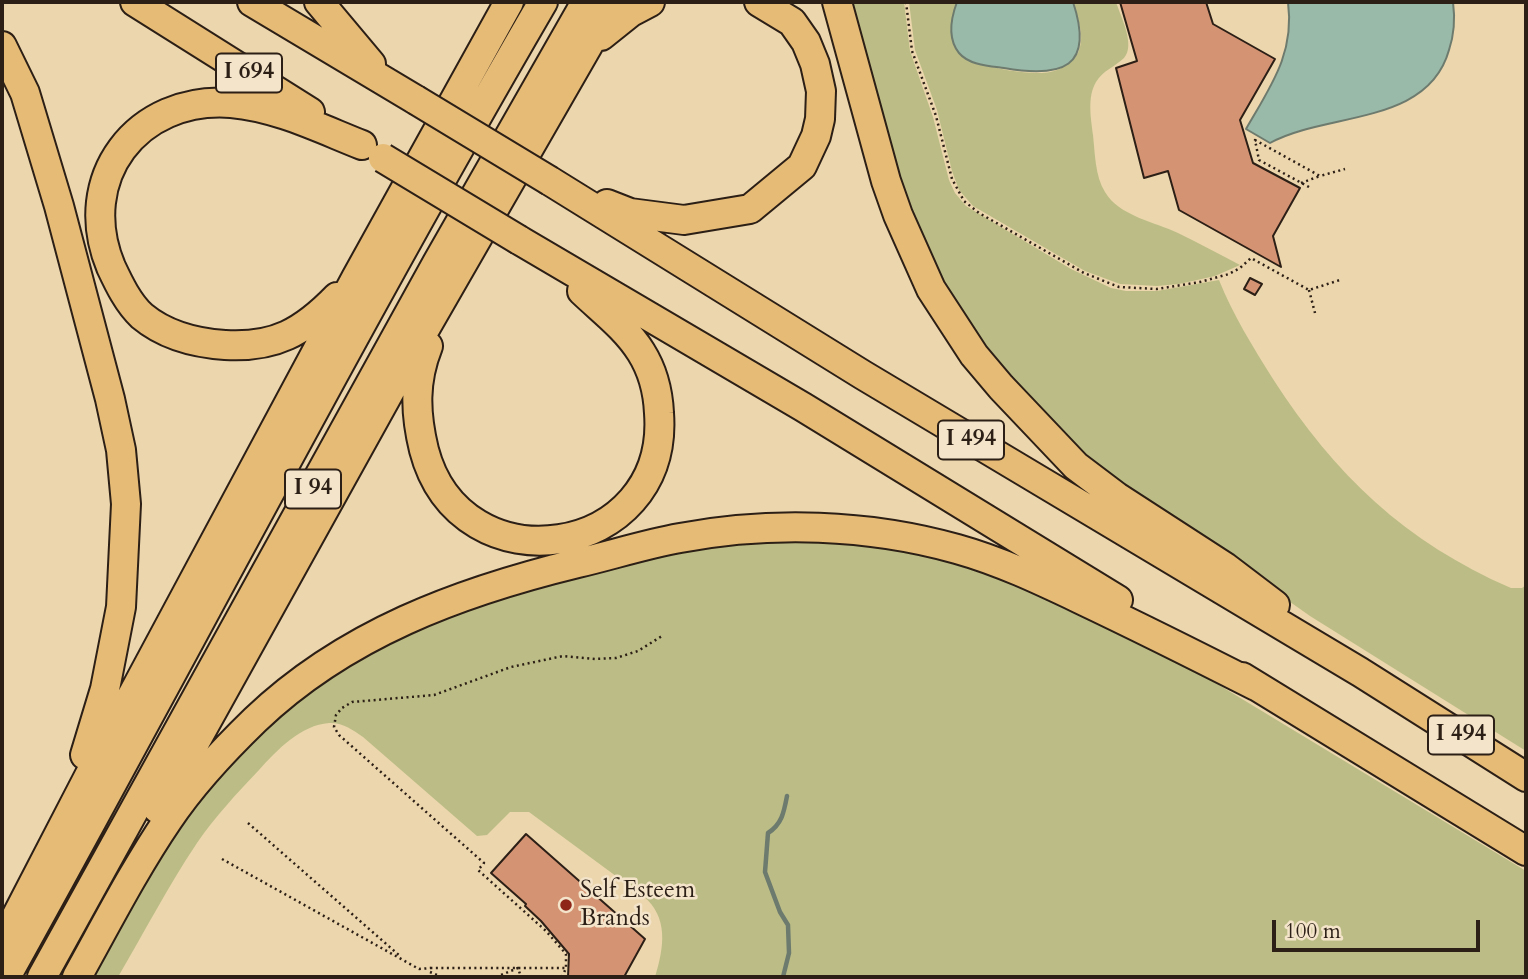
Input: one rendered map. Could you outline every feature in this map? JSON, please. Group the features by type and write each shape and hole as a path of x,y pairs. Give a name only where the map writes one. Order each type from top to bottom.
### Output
{"highway":[{"name":"I 694","path":"135,2 373,151"},
{"name":"I 694","path":"252,2 550,181"},
{"path":"319,2 384,79"},
{"path":"478,57 498,2"},
{"path":"7,934 356,278 509,2"},
{"name":"I 94","path":"6,977 382,288 543,2"},
{"name":"I 94","path":"42,977 437,263 586,2"},
{"path":"75,977 152,821 456,275 613,2"},
{"path":"576,68 601,36 631,12 650,2"},
{"path":"550,181 630,213 684,220 750,209 802,166 816,136 820,119 821,91 815,64 806,42 792,22 759,2"},
{"path":"837,2 886,181 898,215 931,289 974,355 1076,466 1117,497 1225,567 1395,694"},
{"path":"2,46 25,93 59,206 110,398 121,450 126,504 121,607 95,728 72,786 10,895 7,934"},
{"path":"356,278 315,320 284,337 240,346 198,343 184,339 141,315 118,282 104,249 102,199 110,168 131,136 168,112 183,107 218,102 261,107 373,151"},
{"name":"I 494","path":"373,151 1029,544 1526,850"},
{"name":"I 494","path":"550,181 875,382 1395,694 1526,776"},
{"path":"456,275 423,358 417,382 419,431 433,474 457,506 490,531 528,541 543,542 573,537 606,523 621,512 643,486 659,446 658,392 649,366 628,335 544,255"},
{"path":"75,977 173,813 234,741 289,690 351,647 424,610 525,576 641,546 707,534 771,527 806,527 874,532 956,548 1004,564 1051,585 1256,686"}],"path":[{"path":"906,2 912,51 936,116 949,172 957,191 971,208 1084,273 1119,287 1157,289 1187,285 1222,277 1251,258 1309,290 1315,313"},
{"path":"1309,187 1259,160 1255,140 1320,176"},
{"path":"1301,183 1345,169"},
{"path":"1309,290 1340,280"},
{"path":"562,977 566,968 566,954 546,931 478,870 484,863 342,738 334,727 338,712 352,702 434,695 512,667 563,656 616,658 638,651 662,636"},
{"path":"248,823 405,960"},
{"path":"222,859 419,969 566,968"},
{"path":"431,968 430,972 442,977"},
{"path":"496,977 518,968"},
{"path":"518,968 520,977"}],"green space":[{"path":"847,2 904,2 910,51 933,117 949,180 966,206 1071,269 1111,288 1157,291 1219,280 1237,318 1273,379 1321,446 1348,475 1405,527 1438,549 1511,588 1522,588 1526,585 1526,751 1310,616 1097,466 1063,438 964,324 909,219"},
{"path":"909,2 957,2 951,32 954,44 963,55 1000,69 1041,73 1063,67 1077,54 1081,44 1081,32 1073,2 1116,2 1128,38 1127,52 1124,58 1099,78 1093,88 1091,101 1096,164 1102,186 1111,200 1128,213 1178,233 1240,265 1215,276 1179,284 1120,284 1085,271 973,206 959,190 952,171 937,110 915,50"},
{"path":"781,534 937,551 1143,639 1526,871 1526,977 655,977 661,955 661,923 651,904 643,896 529,812 510,812 487,835 477,836 363,737 343,725 329,723 299,733 282,747 204,833 186,859 118,977 90,977 173,827 275,713 410,625 629,556"}],"shaded area":[{"path":"957,2 1073,2 1079,24 1080,42 1076,55 1068,64 1042,71 1025,71 968,60 959,53 953,41 952,21"},
{"path":"1288,2 1453,2 1454,26 1451,44 1438,75 1420,92 1398,105 1293,133 1270,143 1246,129 1272,84 1284,54 1288,38"}],"building":[{"path":"1120,2 1206,2 1213,24 1275,59 1240,120 1253,163 1300,188 1273,236 1281,267 1179,210 1168,171 1144,178 1116,68 1137,61"},
{"path":"1250,278 1262,284 1255,295 1244,289"},
{"name":"Self Esteem Brands","path":"526,834 645,939 624,977 568,977 569,954 526,904 491,873"}],"waterway":[{"path":"783,977 789,953 788,925 780,912 765,872 768,833 779,822 787,796"}],"place":[{"name":"Self Esteem Brands","path":"566,905"}]}
